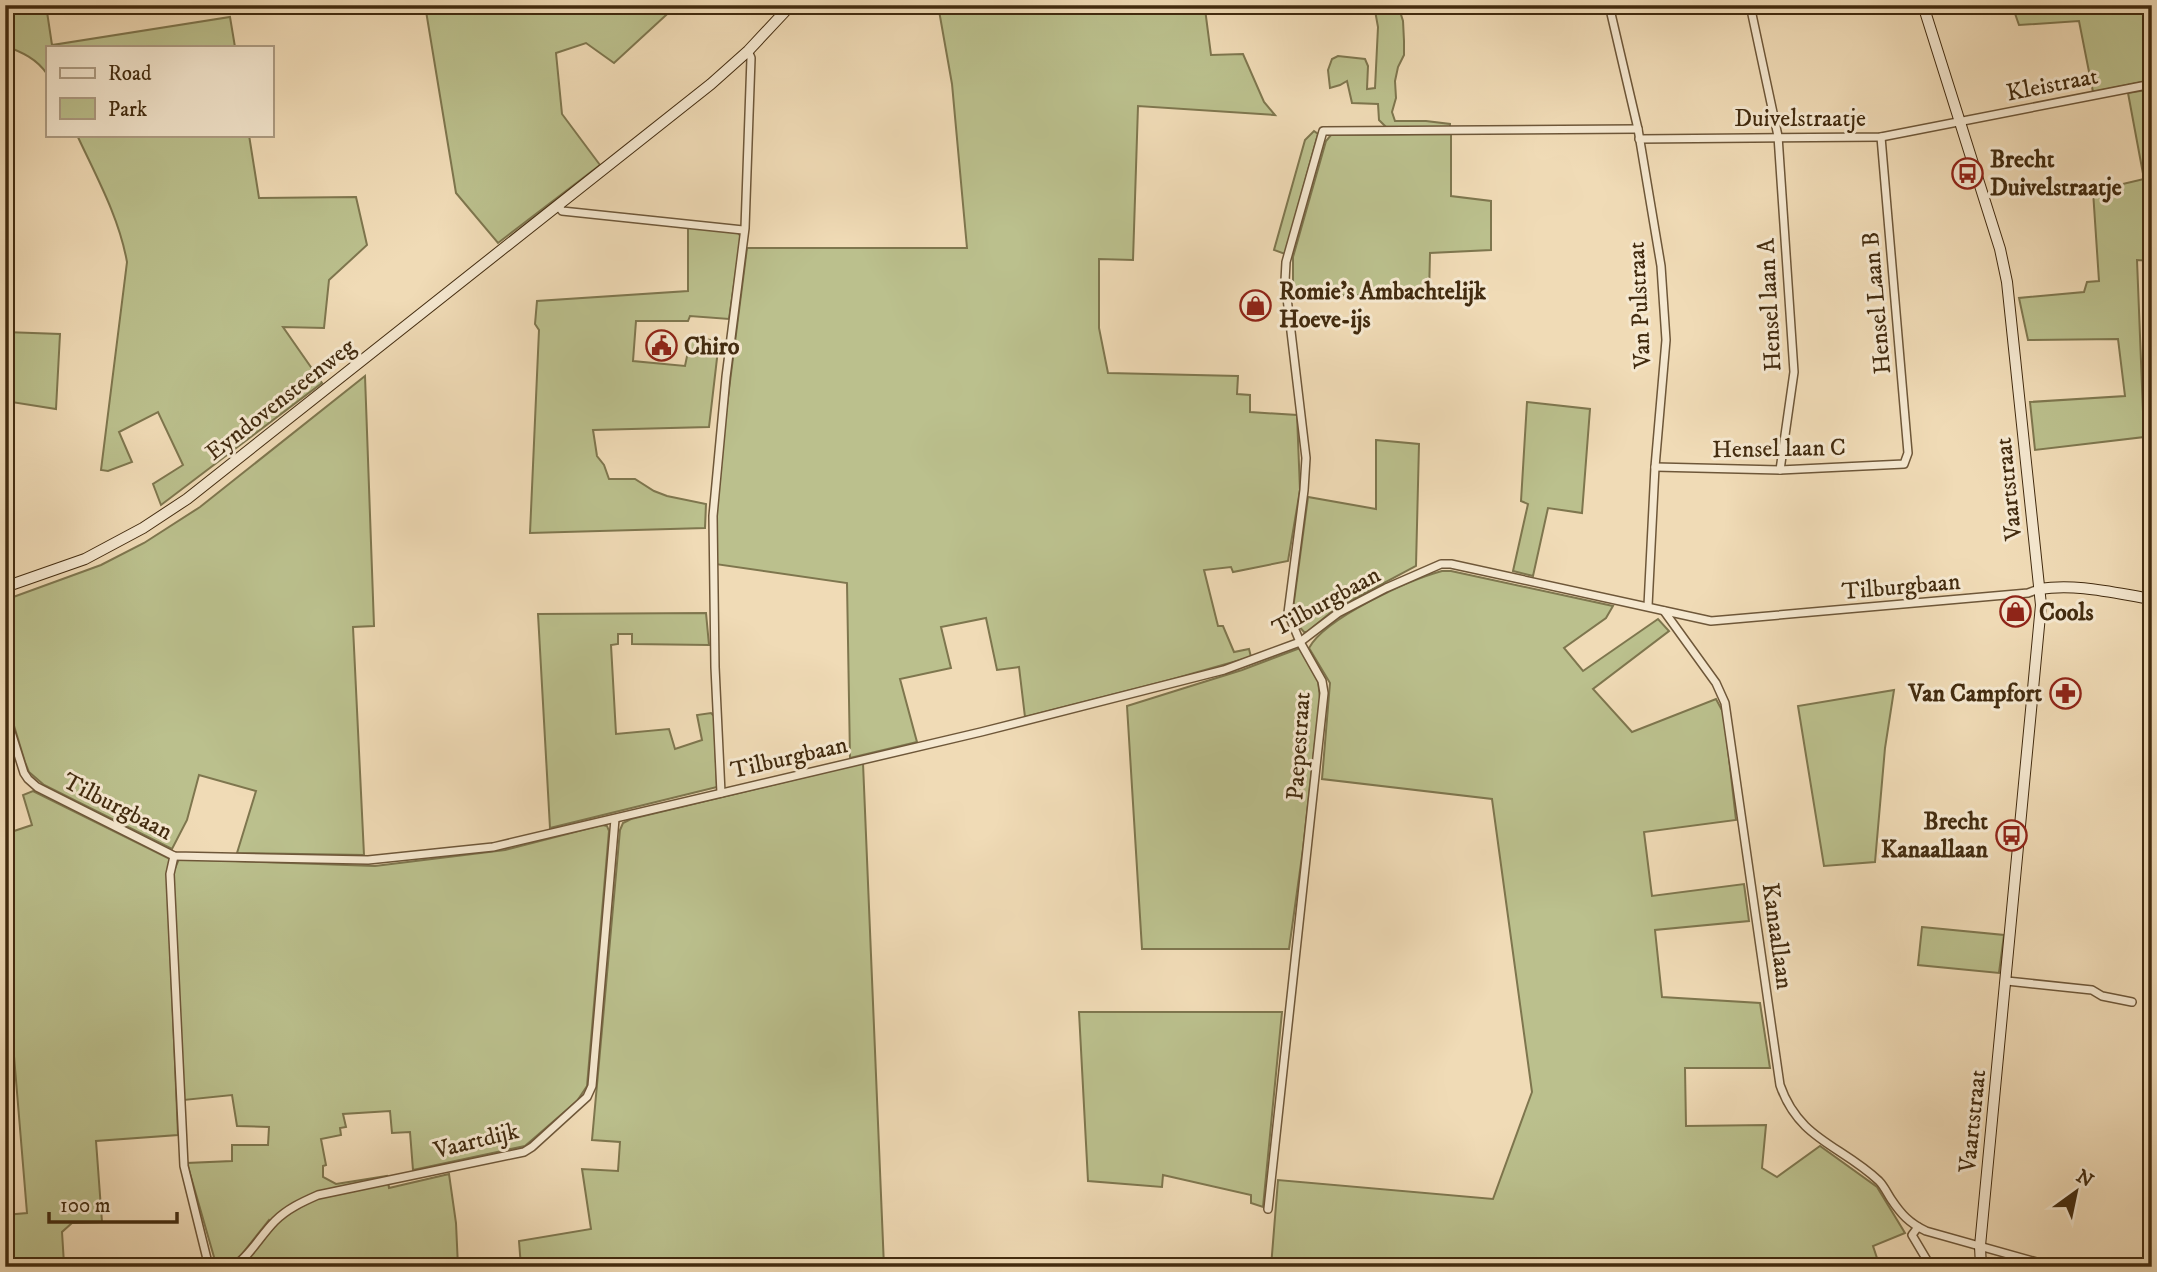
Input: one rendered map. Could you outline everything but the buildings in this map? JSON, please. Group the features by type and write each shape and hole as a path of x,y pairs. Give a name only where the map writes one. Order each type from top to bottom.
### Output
{"main road":[{"name":"Eyndovensteenweg","path":"5,587 85,559 143,528 187,499 711,84 748,51 791,5"},
{"name":"Vaartstraat","path":"1923,5 2000,249 2007,282 2041,605 1980,1246 1981,1267"},
{"path":"2039,589 2080,587 2152,599"}],"street":[{"name":"Van Pulstraat","path":"1609,5 1638,129 1661,266 1665,340 1648,606"},
{"name":"Hensel laan A","path":"1750,5 1778,136 1794,372 1780,470"},
{"path":"558,205 562,211 743,230 751,58 748,51"},
{"name":"Kleistraat","path":"1960,122 2152,84"},
{"name":"Duivelstraatje","path":"1639,139 1881,137 1960,122"},
{"name":"Paepestraat","path":"1268,1209 1324,693 1322,681 1300,642 1288,613 1306,458 1285,281 1286,262 1322,131 1638,129"},
{"name":"Hensel Laan B","path":"1881,137 1908,453 1904,464"},
{"name":"Tilburgbaan","path":"721,793 712,516 743,230"},
{"name":"Hensel laan C","path":"1655,467 1780,470 1904,464"},
{"name":"Tilburgbaan","path":"5,713 27,779 37,787 174,856 368,860 493,847 981,732 1224,670 1300,642 1338,613 1441,564 1711,621 2028,593 2039,589"},
{"name":"Kanaallaan","path":"1664,610 1716,683 1725,703 1780,1085 1793,1113 1803,1124 1882,1185 1902,1216 1911,1224 2054,1267"},
{"name":"Vaartdijk","path":"233,1267 245,1258 275,1220 294,1206 318,1195 524,1152 587,1097 592,1086 615,819"},
{"path":"174,856 170,874 184,1166 209,1267"},
{"path":"2007,981 2092,990 2102,996 2132,1002"},
{"path":"1918,1227 1912,1235 1931,1267"}],"green space":[{"path":"5,5 46,5 52,45 230,17 235,46 46,46 46,73 29,57 5,46"},
{"path":"425,5 677,5 614,63 586,43 556,53 562,114 600,165 498,243 456,193"},
{"path":"938,5 1226,5 1205,9 1211,55 1243,54 1264,102 1275,115 1138,106 1133,260 1099,259 1099,328 1108,373 1238,376 1237,394 1250,395 1250,412 1297,415 1300,490 1288,561 1233,572 1231,567 1204,570 1218,626 1223,626 1234,652 1249,649 1251,657 1025,717 1019,667 997,670 986,618 941,627 951,668 900,679 917,742 850,758 847,583 715,564 714,529 720,460 747,248 967,248 952,84"},
{"path":"1374,5 1398,5 1403,21 1404,55 1395,81 1396,98 1392,112 1395,121 1426,121 1450,124 1450,127 1386,127 1379,120 1378,104 1352,103 1347,81 1330,88 1328,70 1332,59 1338,56 1365,59 1368,66 1367,89 1375,88 1378,27"},
{"path":"2012,5 2152,5 2152,80 2093,92 2079,21 2019,25"},
{"path":"2152,89 2152,261 2137,260 2144,437 2035,450 2030,402 2125,396 2118,339 2028,340 2019,298 2084,292 2087,282 2099,281 2093,191 2144,179 2128,93"},
{"path":"1314,131 1318,134 1285,254 1274,250 1305,140"},
{"path":"1451,134 1451,196 1491,201 1491,250 1430,253 1429,296 1293,295 1293,257 1326,141 1331,135"},
{"path":"77,136 249,136 259,198 356,197 367,245 329,280 324,328 283,327 322,383 161,505 153,484 183,465 158,412 119,432 132,462 108,471 101,470 127,262 113,213"},
{"path":"688,227 738,233 741,237 729,319 690,316 688,321 636,321 633,361 685,366 691,337 719,341 709,427 593,430 597,456 609,479 635,479 667,496 706,504 705,528 530,533 539,330 535,324 537,301 688,291"},
{"path":"5,332 60,334 56,409 5,401"},
{"path":"365,376 374,626 353,627 364,855 237,853 256,791 199,775 187,820 172,849 44,785 29,772 5,696 5,600 101,565 144,543 200,507"},
{"path":"1527,402 1590,409 1582,513 1548,508 1533,576 1513,571 1528,504 1521,501"},
{"path":"1376,440 1419,444 1416,566 1335,609 1304,632 1296,623 1293,609 1308,497 1376,509"},
{"path":"1442,571 1613,606 1606,618 1564,648 1583,671 1658,619 1669,631 1593,689 1632,732 1716,699 1724,714 1736,820 1644,832 1652,896 1744,884 1749,921 1655,930 1662,997 1760,1003 1770,1068 1685,1068 1686,1126 1766,1125 1762,1168 1777,1177 1820,1146 1877,1187 1905,1233 1873,1246 1880,1267 1271,1267 1278,1180 1493,1199 1532,1092 1492,799 1322,779 1330,683 1309,648 1318,636 1349,613 1390,591"},
{"path":"706,613 709,645 632,644 632,634 618,634 618,644 611,645 616,734 669,729 675,749 702,740 697,715 711,713 714,716 717,787 550,828 538,614"},
{"path":"1300,648 1318,681 1320,698 1289,949 1142,949 1127,706 1242,670"},
{"path":"1894,690 1885,748 1875,862 1824,866 1798,706"},
{"path":"863,763 884,1267 521,1267 519,1241 591,1229 582,1169 618,1171 620,1142 592,1140 620,830 623,823"},
{"path":"33,791 170,859 167,873 178,1135 96,1141 102,1222 72,1223 62,1232 64,1264 5,1266 5,1215 27,1213 14,1056 5,1059 5,834 32,825 23,795"},
{"path":"602,825 607,826 609,831 587,1086 577,1101 525,1146 413,1170 410,1132 392,1133 390,1111 343,1114 346,1127 340,1128 341,1135 321,1139 326,1165 323,1166 323,1177 336,1184 387,1176 389,1188 449,1174 456,1223 458,1267 240,1267 275,1226 269,1220 238,1259 229,1264 216,1264 187,1163 232,1161 232,1145 268,1145 269,1127 237,1126 232,1095 184,1100 173,873 179,859 375,866 505,850"},
{"path":"1922,927 2004,935 1999,973 1918,965"},
{"path":"1079,1012 1282,1012 1263,1207 1251,1203 1251,1195 1163,1175 1162,1187 1088,1181"}],"place":[{"name":"Brecht Duivelstraatje","path":"1967,173"},
{"name":"Romie's Ambachtelijk Hoeve-ijs","path":"1256,305"},
{"name":"Chiro","path":"661,346"},
{"name":"Cools","path":"2016,612"},
{"name":"Van Campfort","path":"2065,693"},
{"name":"Brecht Kanaallaan","path":"2011,835"}]}
